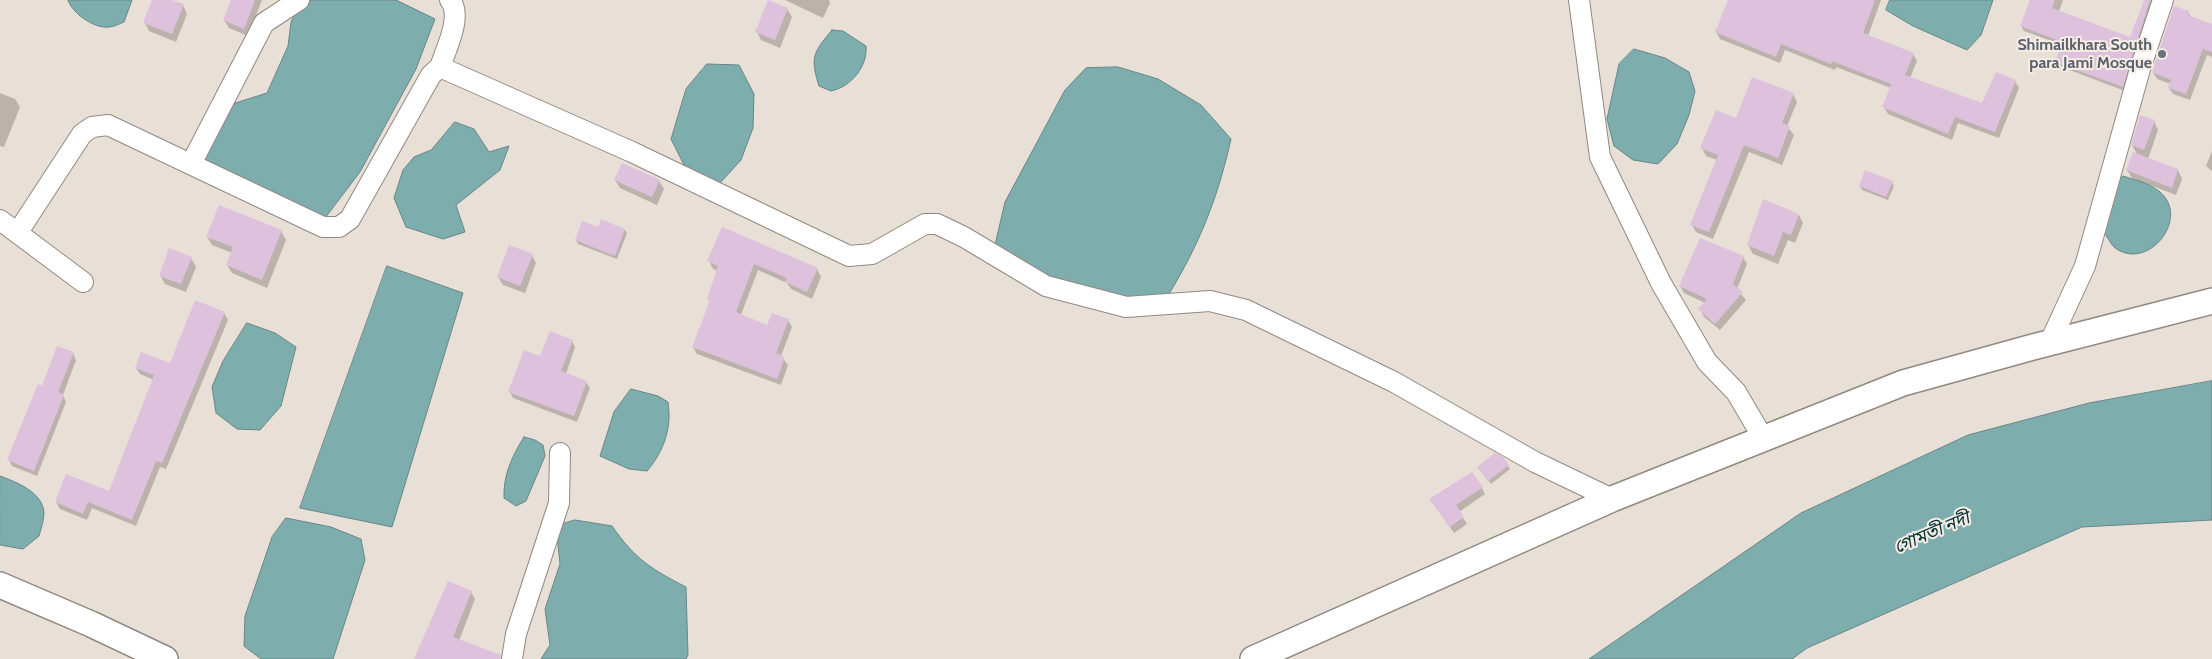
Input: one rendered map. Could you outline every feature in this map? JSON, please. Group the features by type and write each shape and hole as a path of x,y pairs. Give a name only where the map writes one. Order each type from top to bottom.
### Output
{"street":[{"path":"190,164 264,23 299,0"},
{"path":"18,232 82,134 92,126 108,125 324,227 339,227 350,219 431,75 440,67 454,23 454,4 450,0"},
{"path":"1579,0 1600,158 1661,283 1707,362 1736,392 1763,438"},
{"path":"2050,342 2085,266 2140,69 2163,0"},
{"path":"440,67 632,152 849,256 872,254 925,224 937,224 964,237 1046,286 1126,307 1210,300 1246,310 1394,382 1535,462 1612,499"},
{"path":"0,220 83,282"},
{"path":"1252,659 1612,499 1903,383 2050,342 2212,301"},
{"path":"512,659 516,634 559,503 560,453"},
{"path":"0,585 91,624 165,659"}],"water":[{"path":"68,0 132,0 124,22 115,26 103,27 84,19 74,10"},
{"path":"303,0 396,0 435,19 416,69 360,172 325,218 201,164 229,105 267,93 288,46 291,22"},
{"path":"1890,0 1993,0 1981,35 1967,50 1913,26 1886,10"},
{"path":"832,30 843,31 866,46 866,54 857,74 845,85 831,91 819,86 814,62 817,50"},
{"path":"1634,49 1665,58 1689,72 1695,91 1689,115 1677,144 1658,164 1633,160 1614,146 1607,119 1619,64"},
{"path":"707,64 739,65 754,94 753,128 741,160 720,183 686,169 671,139 686,89"},
{"path":"1118,67 1158,79 1201,105 1231,139 1220,181 1207,219 1190,256 1169,294 1105,300 1042,276 995,245 1005,202 1065,90 1086,68"},
{"path":"455,122 474,129 489,152 509,146 500,170 456,205 465,232 443,239 406,227 394,198 403,170 414,157 431,150"},
{"path":"2123,176 2145,183 2160,192 2170,207 2170,219 2166,231 2150,249 2138,254 2126,253 2114,247 2103,231 2110,191"},
{"path":"387,266 463,293 392,527 300,508"},
{"path":"247,323 275,333 296,347 281,406 260,430 237,429 216,413 212,387 223,361"},
{"name":"গোমতী নদী","path":"2212,381 2212,520 2082,527 1807,648 1792,659 1589,659 1801,513 1968,435 2089,403"},
{"path":"631,389 658,396 668,402 668,430 658,455 647,471 629,469 600,456 614,412"},
{"path":"524,437 535,440 543,445 545,456 526,501 516,506 504,498 504,490 509,466"},
{"path":"0,476 28,489 39,499 42,506 44,516 39,536 23,549 0,545"},
{"path":"286,518 331,527 361,539 365,560 333,659 261,659 244,646 245,616 272,537"},
{"path":"575,520 612,526 628,547 644,562 686,587 688,655 686,659 541,659 550,645 545,609 560,564 556,526"}],"building":[{"path":"152,0 172,0 184,4 172,34 143,23"},
{"path":"231,0 255,0 244,29 223,20"},
{"path":"768,0 788,8 775,40 755,32"},
{"path":"1728,0 1875,0 1863,33 1914,53 1905,75 1982,103 1996,72 2016,80 1995,132 1955,117 1948,134 1882,107 1891,84 1832,61 1831,64 1781,44 1776,57 1715,32"},
{"path":"2030,0 2055,0 2052,8 2130,37 2144,0 2150,0 2123,87 2055,62 2062,42 2020,26"},
{"path":"2174,6 2189,11 2188,15 2212,24 2212,52 2203,49 2186,94 2168,88 2171,80 2152,72"},
{"path":"1752,77 1794,93 1782,123 1790,126 1778,158 1744,145 1709,232 1690,225 1718,155 1700,148 1716,110 1736,118"},
{"path":"2140,115 2155,120 2144,150 2131,145"},
{"path":"2133,152 2178,169 2172,188 2126,170"},
{"path":"622,163 660,180 652,197 614,180"},
{"path":"1865,170 1893,181 1886,197 1859,186"},
{"path":"1763,199 1799,214 1791,235 1783,232 1774,256 1747,245"},
{"path":"219,205 282,230 262,280 226,265 233,247 206,237"},
{"path":"601,219 625,229 615,256 575,240 582,221 598,227"},
{"path":"722,227 818,268 807,292 785,282 787,278 754,264 736,312 767,325 772,313 789,319 776,353 785,357 777,379 692,347 710,300 707,299 718,266 707,261"},
{"path":"1700,238 1744,256 1733,284 1743,292 1715,324 1698,309 1707,299 1679,286"},
{"path":"509,245 533,254 520,286 497,277"},
{"path":"169,248 192,257 181,284 159,276"},
{"path":"195,300 225,312 162,463 156,461 132,520 88,502 83,514 55,502 66,474 109,491 154,375 135,368 141,352 170,363"},
{"path":"550,331 573,340 561,371 587,381 574,416 508,392 524,350 540,356"},
{"path":"57,346 74,352 58,392 64,395 34,471 7,460 38,384 42,386"},
{"path":"1495,453 1503,457 1509,465 1488,481 1477,467"},
{"path":"1472,472 1483,487 1456,505 1464,517 1450,527 1429,499"},
{"path":"448,581 472,591 453,637 501,655 500,659 414,659"}],"place":[{"name":"Shimailkhara South para Jami Mosque","path":"2162,54"}]}
